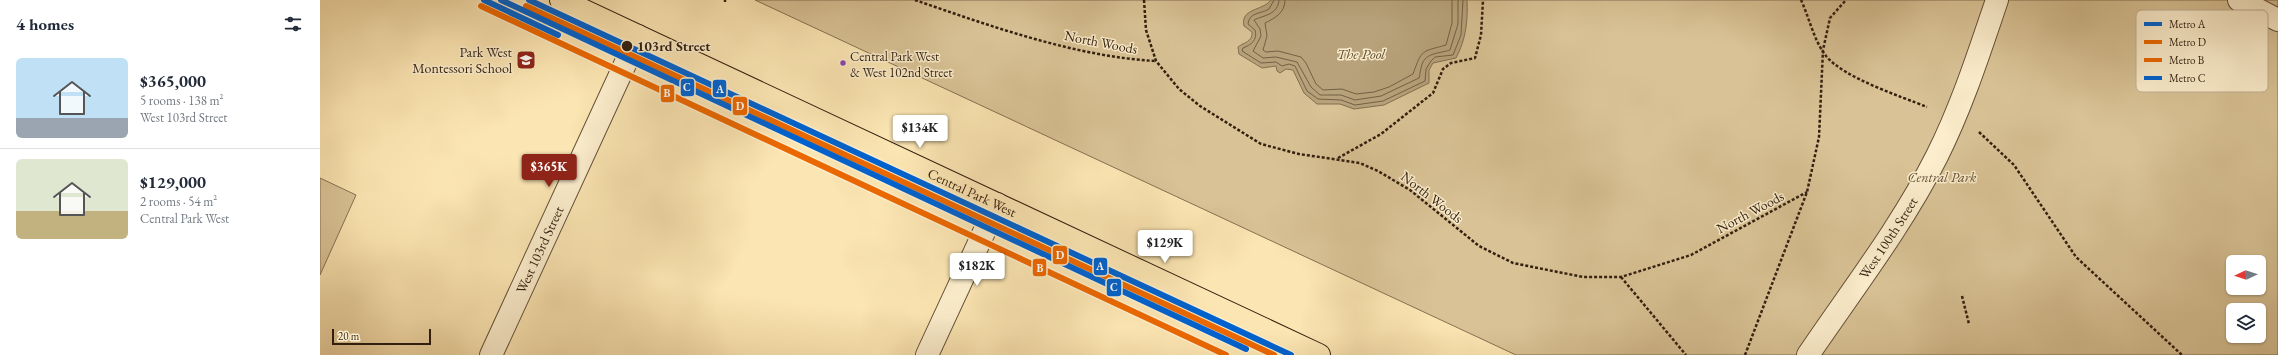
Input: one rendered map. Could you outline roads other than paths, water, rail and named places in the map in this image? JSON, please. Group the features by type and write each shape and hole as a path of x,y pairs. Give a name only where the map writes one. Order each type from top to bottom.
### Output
{"main road":[{"name":"Central Park West","path":"561,0 1319,355"}],"street":[{"name":"West 100th Street","path":"1808,355 1871,266 1937,157 1974,69 1997,0"},
{"path":"2239,0 2258,10"},
{"path":"2268,15 2278,20"},
{"name":"West 103rd Street","path":"491,355 638,36"},
{"path":"927,355 997,204"}],"water":[{"name":"The Pool","path":"1271,0 1467,0 1467,23 1462,44 1456,58 1433,63 1429,70 1429,83 1384,105 1354,109 1340,104 1317,104 1304,93 1293,70 1286,69 1280,73 1277,71 1276,66 1262,68 1239,54 1238,47 1250,40 1252,35 1252,32 1244,26 1245,16 1253,10 1267,4"}],"metro line":[{"name":"A","path":"484,0 558,35"},
{"name":"C","path":"501,0 1246,349"},
{"name":"A","path":"529,0 1291,355"},
{"name":"B","path":"481,6 1226,355"},
{"name":"D","path":"526,6 1274,355"}],"place":[{"name":"103rd Street","path":"627,46"},
{"name":"Park West Montessori School","path":"526,60"},
{"name":"Central Park West & West 102nd Street","path":"843,63"}],"park label":[{"name":"Central Park","path":"1942,177"}]}
